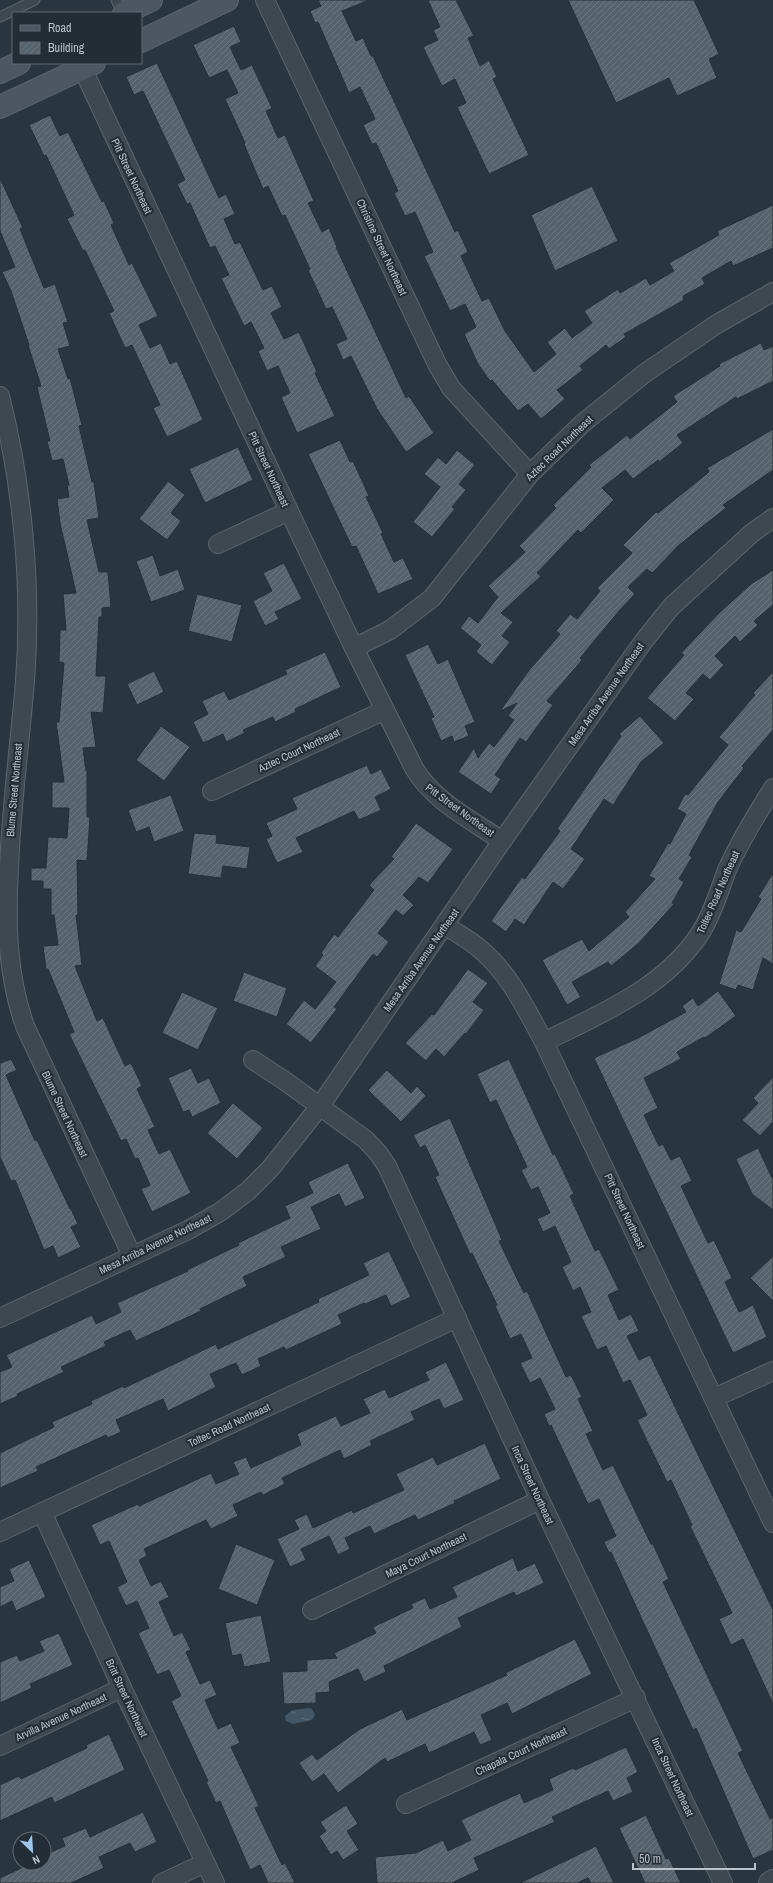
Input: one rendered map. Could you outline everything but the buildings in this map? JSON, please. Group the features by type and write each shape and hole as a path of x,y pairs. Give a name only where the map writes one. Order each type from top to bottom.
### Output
{"main road":[{"path":"125,12 151,0"},
{"path":"142,41 226,0"},
{"path":"0,72 17,64"},
{"path":"0,107 85,65"}],"street":[{"name":"Christine Street Northeast","path":"265,0 437,364 451,388 530,474"},
{"name":"Pitt Street Northeast","path":"85,65 289,511 354,648 422,782 433,793 502,841"},
{"name":"Aztec Road Northeast","path":"354,648 390,630 432,598 530,474 583,423 644,373 717,324 773,292"},
{"name":"Blume Street Northeast","path":"0,396 11,439 19,498 28,610 24,681 12,796 10,835 7,922 10,962 16,1001 25,1026 132,1256"},
{"path":"218,544 289,511"},
{"name":"Mesa Arriba Avenue Northeast","path":"0,1318 188,1230 220,1212 248,1191 270,1168 320,1106 502,841 599,703 671,607 746,538 773,518"},
{"name":"Aztec Court Northeast","path":"212,791 385,710"},
{"name":"Toltec Road Northeast","path":"544,1042 626,1001 670,969 684,955 702,930 749,824 773,788"},
{"name":"Pitt Street Northeast","path":"445,925 480,948 515,988 544,1042 773,1523"},
{"name":"Inca Street Northeast","path":"253,1060 366,1140 387,1166 540,1500 724,1883"},
{"name":"Toltec Road Northeast","path":"0,1532 457,1318"},
{"path":"714,1398 773,1371"},
{"name":"Maya Court Northeast","path":"312,1610 540,1500"},
{"name":"Britt Street Northeast","path":"42,1512 122,1688 215,1883"},
{"name":"Arvilla Avenue Northeast","path":"0,1746 122,1688"},
{"name":"Chapala Court Northeast","path":"406,1804 636,1698"},
{"path":"162,1883 205,1863"}],"lane":[{"path":"0,17 35,0"},
{"path":"116,0 122,12"}],"water":[{"path":"312,1709 315,1715 312,1720 293,1724 286,1721 285,1716 293,1710"}]}
